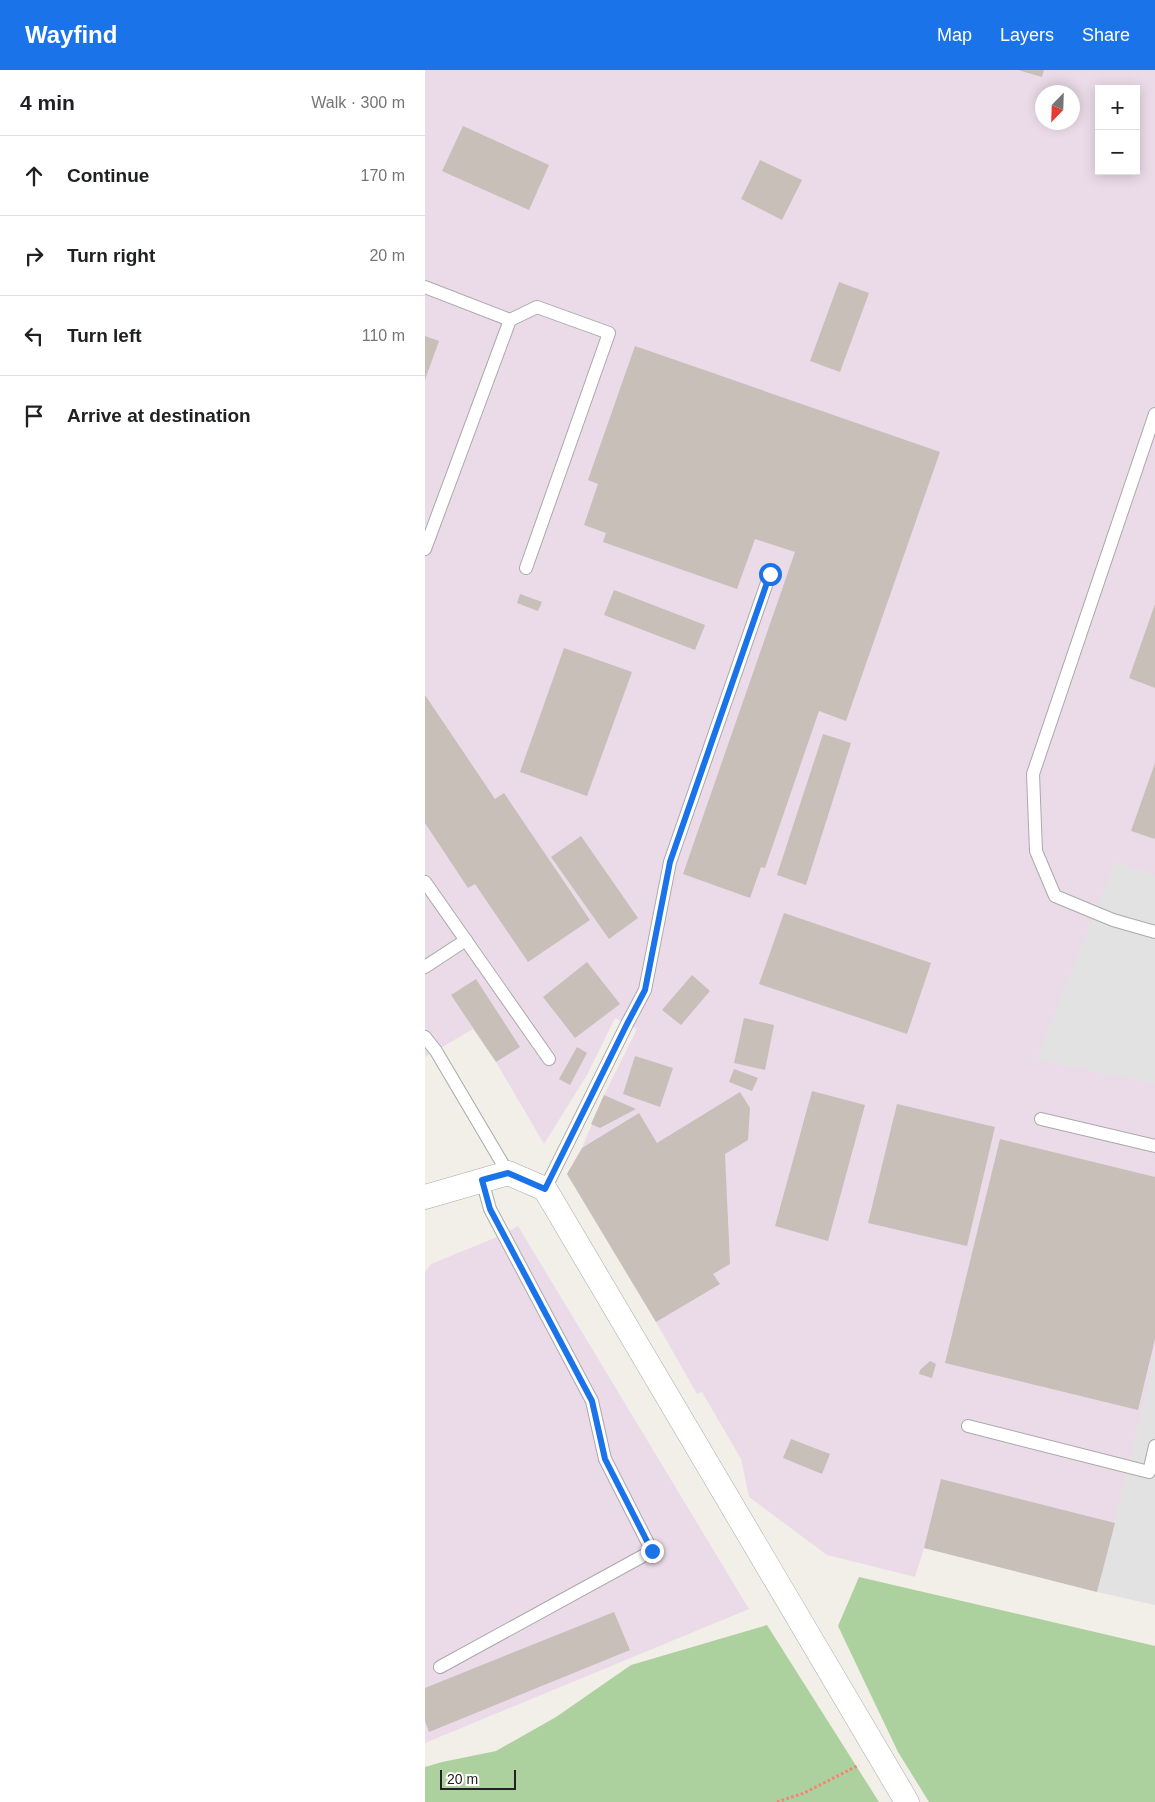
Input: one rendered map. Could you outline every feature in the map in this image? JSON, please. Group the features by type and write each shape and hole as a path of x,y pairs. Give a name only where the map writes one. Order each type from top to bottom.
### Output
{"street":[{"path":"425,1197 508,1173 545,1189 907,1802"}],"lane":[{"path":"425,287 510,320"},
{"path":"425,549 510,320 537,307 609,333 526,568"},
{"path":"1155,414 1033,774 1036,850 1055,896 1113,920 1155,932"},
{"path":"545,1189 645,990 670,862 770,574"},
{"path":"425,882 549,1059"},
{"path":"425,968 467,940"},
{"path":"425,1037 508,1173"},
{"path":"1041,1119 1155,1146"},
{"path":"440,1667 652,1551 605,1459 592,1401 490,1209 482,1180"},
{"path":"968,1426 1149,1472 1155,1446"}],"path":[{"path":"777,1802 804,1793 879,1754"}],"shaded area":[{"path":"425,70 1155,70 1155,1605 924,1548 915,1577 827,1555 749,1497 741,1459 702,1392 697,1394 567,1174 582,1148 604,1095 637,1029 615,1018 587,1075 544,1144 496,1062 473,1029 425,1057"},
{"path":"1115,862 1155,875 1155,1084 1036,1060"},
{"path":"518,1226 749,1609 425,1743 425,1272 431,1264 502,1235"},
{"path":"1155,1354 1155,1605 1097,1592"}],"green space":[{"path":"859,1577 1155,1646 1155,1802 929,1802 898,1752 838,1626"},
{"path":"767,1625 879,1802 425,1802 425,1767 496,1751 556,1717 631,1665"}],"building":[{"path":"1018,70 1044,70 1042,77"},
{"path":"463,126 549,165 529,210 442,171"},
{"path":"760,160 802,180 782,220 741,199"},
{"path":"839,282 869,293 840,372 810,361"},
{"path":"425,336 439,341 425,380"},
{"path":"635,346 940,452 846,721 819,711 765,868 761,867 750,898 683,874 795,552 755,539 737,589 603,542 606,533 584,525 598,484 588,480"},
{"path":"614,590 705,625 695,650 604,615"},
{"path":"520,594 542,602 538,611 517,603"},
{"path":"1155,604 1155,688 1129,678"},
{"path":"564,648 632,672 587,796 520,772"},
{"path":"425,695 495,799 504,793 590,920 528,962 475,884 468,888 425,823"},
{"path":"823,734 851,743 806,885 777,875"},
{"path":"1155,763 1155,839 1131,831"},
{"path":"581,836 638,918 609,939 551,857"},
{"path":"784,913 931,963 907,1034 759,984"},
{"path":"587,962 620,1004 575,1038 543,997"},
{"path":"692,975 710,991 681,1025 662,1010"},
{"path":"476,979 520,1047 496,1062 451,995"},
{"path":"744,1018 774,1025 765,1070 734,1063"},
{"path":"577,1047 587,1053 570,1085 559,1079"},
{"path":"635,1056 673,1068 660,1107 623,1094"},
{"path":"734,1069 758,1078 752,1091 729,1082"},
{"path":"812,1091 865,1105 828,1241 775,1226"},
{"path":"740,1092 750,1108 748,1140 725,1154 730,1264 713,1274 720,1284 656,1322 567,1174 582,1148 639,1113 657,1143"},
{"path":"604,1095 636,1109 600,1128 591,1124"},
{"path":"897,1104 995,1127 967,1246 868,1223"},
{"path":"1000,1139 1155,1177 1155,1339 1138,1410 945,1363"},
{"path":"930,1361 936,1364 932,1378 919,1374 920,1370"},
{"path":"791,1439 830,1454 822,1474 783,1458"},
{"path":"941,1479 1115,1523 1097,1592 924,1548"},
{"path":"614,1612 630,1650 429,1732 425,1721 425,1688"}],"route":[{"path":"652,1551 605,1459 592,1401 502,1235 490,1209 482,1180 508,1173 545,1189 645,990 670,862 770,574"}]}
